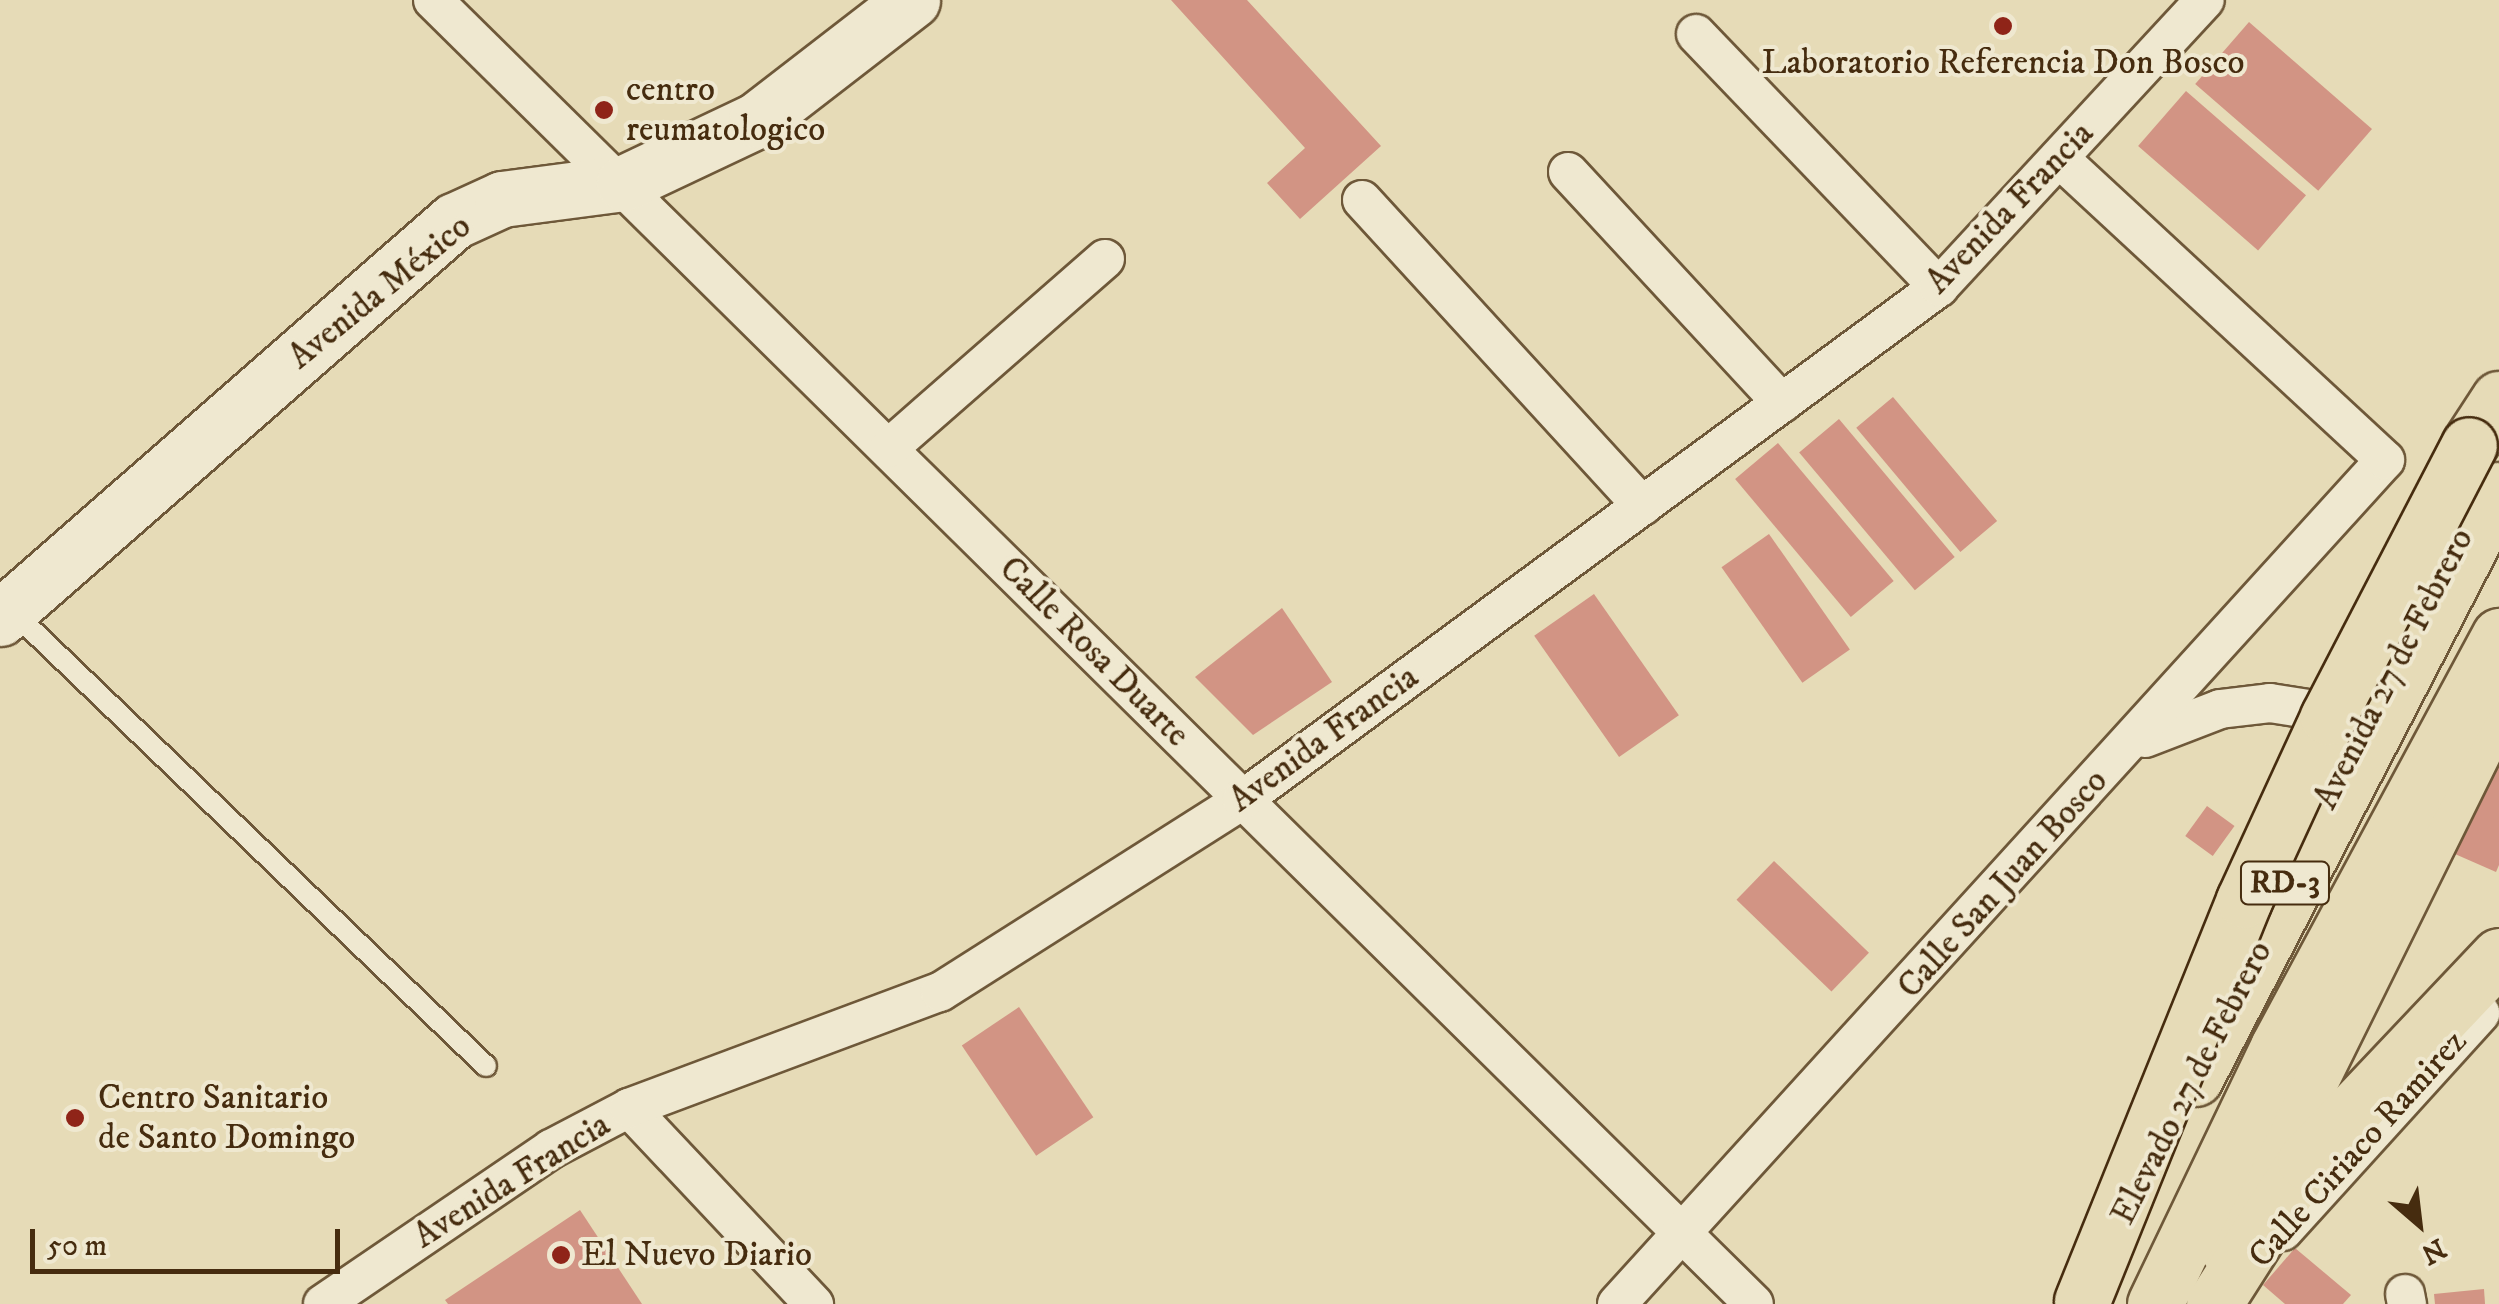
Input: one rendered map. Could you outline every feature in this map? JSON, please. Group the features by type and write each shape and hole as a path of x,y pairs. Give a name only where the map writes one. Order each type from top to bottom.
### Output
{"main road":[{"name":"Avenida México","path":"5,614 454,222 502,199 624,183 757,120 912,0"},
{"path":"2076,1303 2244,900 2328,717 2484,452 2499,399"},
{"name":"Avenida 27 de Febrero","path":"2076,1303 2370,720 2484,452"},
{"name":"Elevado 27 de Febrero","path":"2076,1303 2499,490"},
{"name":"Elevado 27 de Febrero","path":"2155,1304 2278,1047 2499,636"},
{"path":"2199,1304 2499,698"},
{"path":"2216,1304 2305,1161 2499,956"}],"street":[{"name":"Calle Rosa Duarte","path":"433,0 624,183 1754,1304"},
{"name":"Avenida Francia","path":"324,1304 551,1150 629,1108 940,992 1242,800 1940,287 2206,0"},
{"path":"1696,34 1940,287"},
{"name":"Calle San Juan Bosco","path":"1617,1304 2127,748 2385,460 2060,158"},
{"path":"1568,172 1782,403"},
{"path":"1362,200 1642,506"},
{"path":"889,448 1105,259"},
{"path":"2127,748 2171,724 2253,705 2321,707 2370,720"},
{"name":"Calle Ciriaco Ramirez","path":"2216,1304 2499,994"},
{"path":"629,1108 814,1304"}],"lane":[{"path":"5,614 486,1066"}],"building":[{"path":"1171,0 1247,0 1381,146 1300,219 1267,183 1305,148"},
{"path":"2249,22 2372,129 2318,191 2195,84"},
{"path":"2186,91 2306,195 2258,250 2138,146"},
{"path":"1893,397 1997,521 1960,552 1856,428"},
{"path":"1839,419 1955,557 1915,590 1799,452"},
{"path":"1778,443 1894,581 1851,617 1735,479"},
{"path":"1769,534 1850,650 1802,683 1721,567"},
{"path":"1594,594 1679,715 1619,757 1534,636"},
{"path":"1282,608 1332,682 1253,735 1195,677"},
{"path":"2499,715 2499,865 2496,872 2439,847"},
{"path":"2207,806 2235,826 2213,856 2185,836"},
{"path":"1774,861 1869,953 1831,992 1736,900"},
{"path":"1019,1007 1093,1117 1036,1156 962,1046"},
{"name":"El Nuevo Diario","path":"580,1210 642,1304 448,1304 445,1300"},
{"path":"2295,1248 2351,1295 2343,1304 2285,1304 2263,1285"},
{"path":"2484,1289 2485,1304 2435,1304 2434,1294"}],"place":[{"name":"Laboratorio Referencia Don Bosco","path":"2003,26"},
{"name":"centro reumatologico","path":"604,110"},
{"name":"Centro Sanitario de Santo Domingo","path":"75,1118"},
{"name":"El Nuevo Diario","path":"561,1255"}]}
